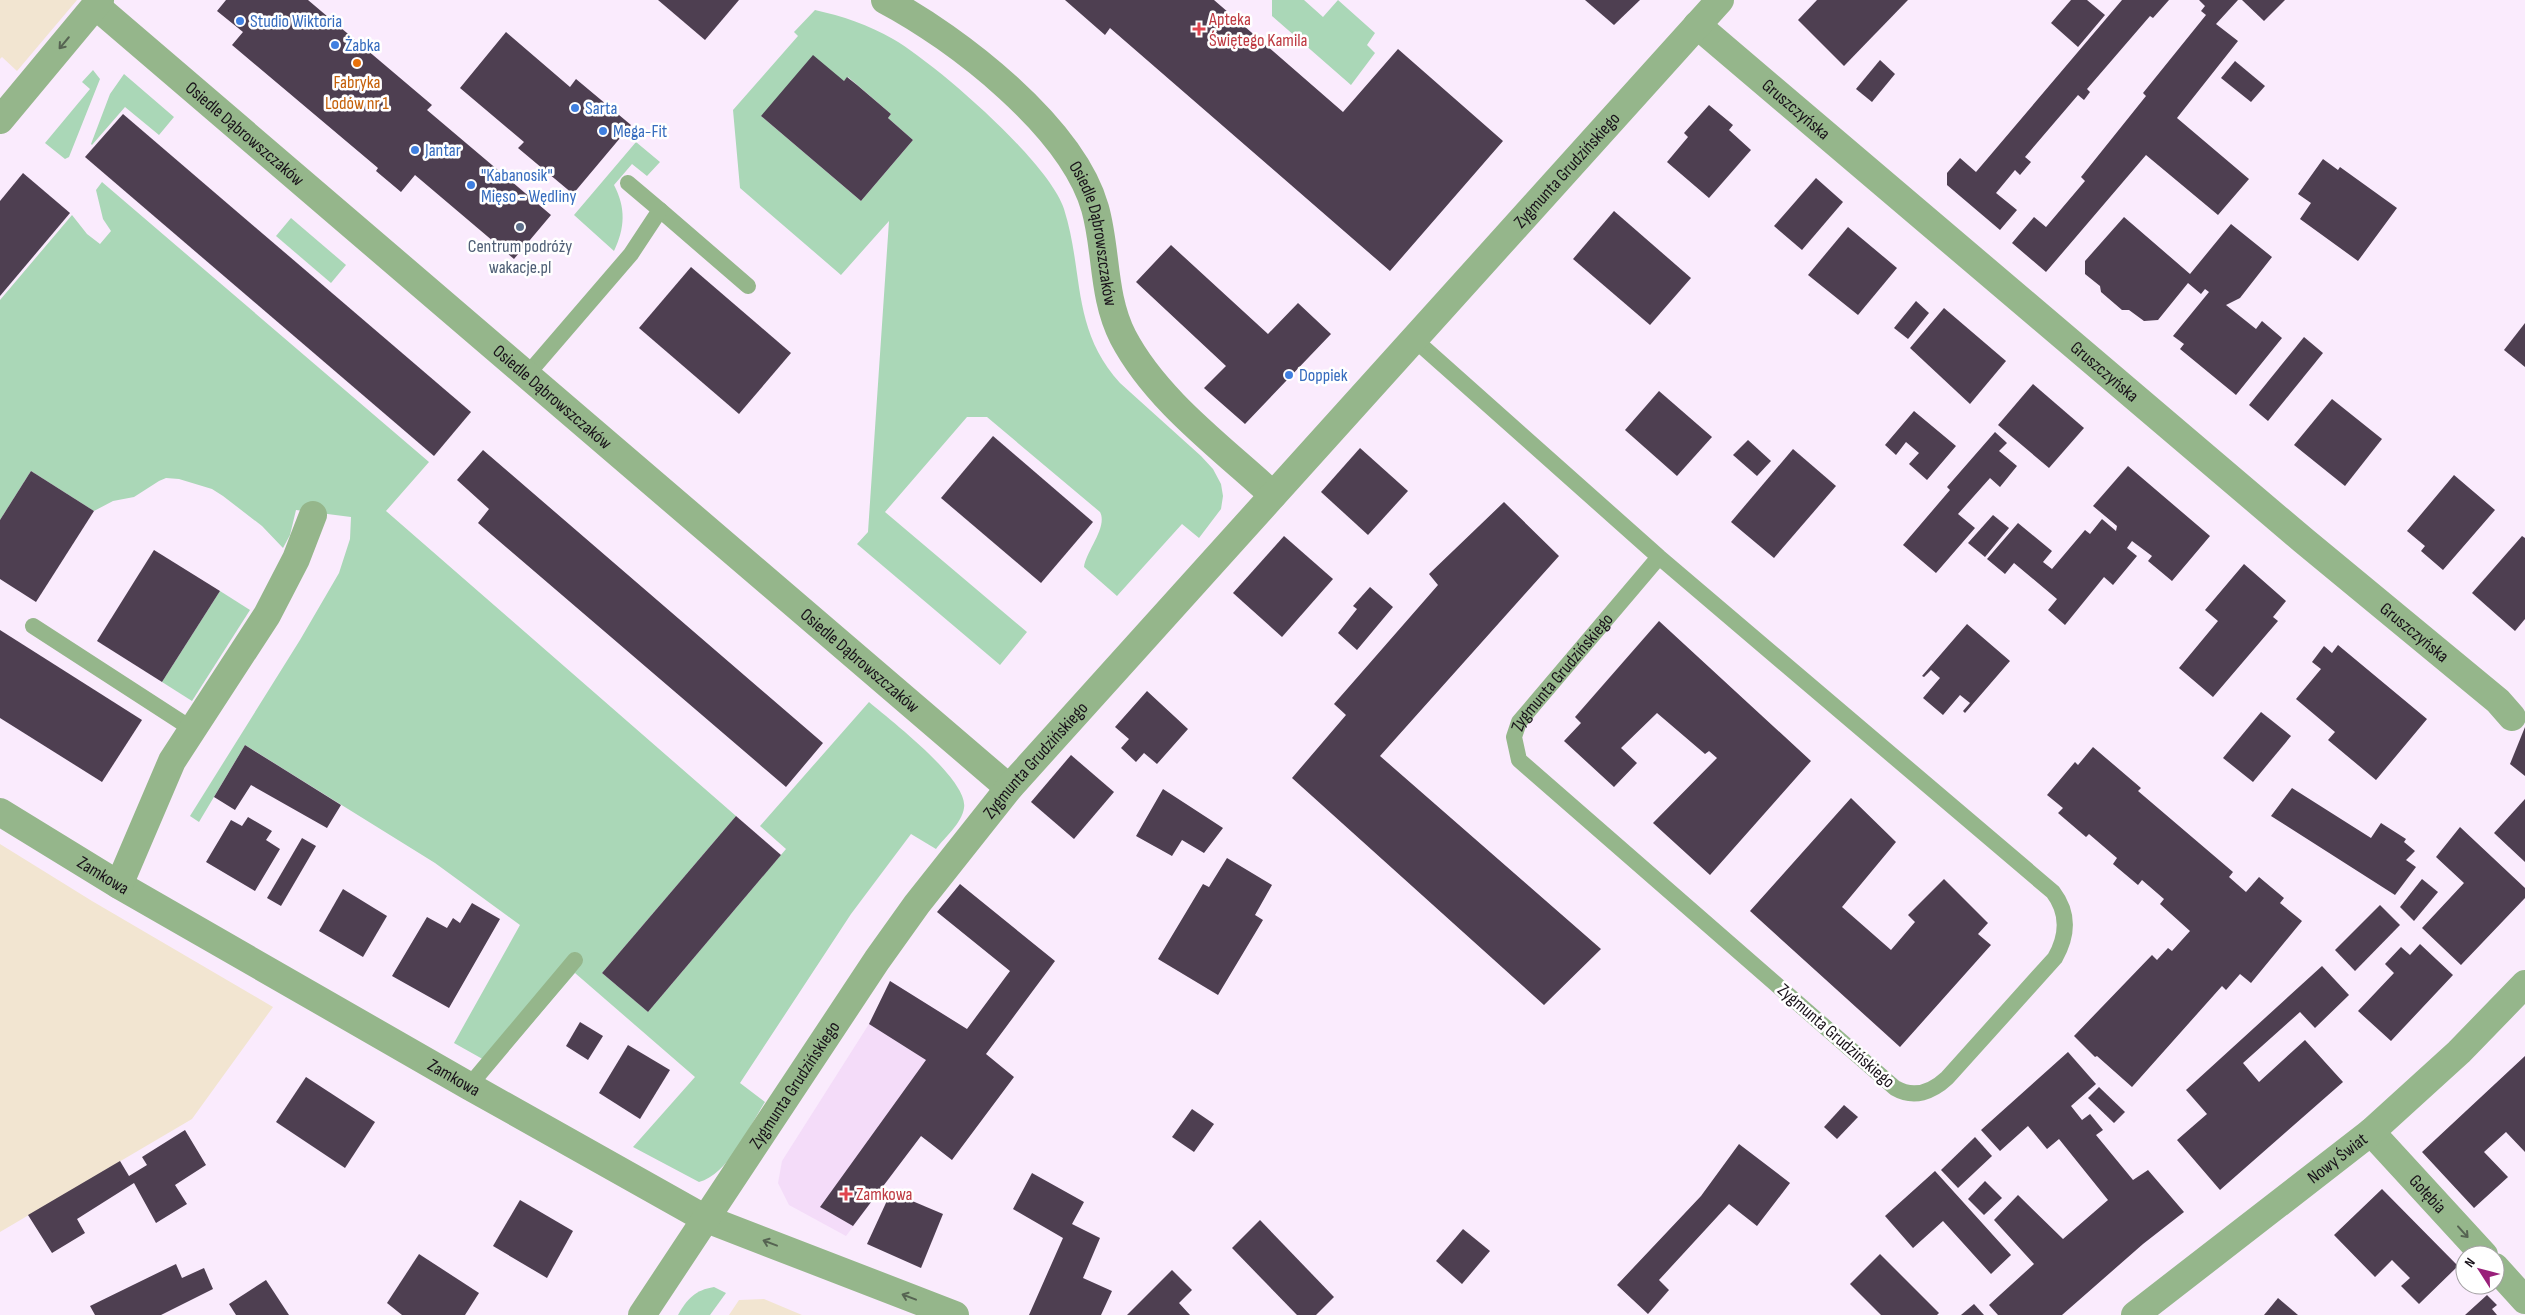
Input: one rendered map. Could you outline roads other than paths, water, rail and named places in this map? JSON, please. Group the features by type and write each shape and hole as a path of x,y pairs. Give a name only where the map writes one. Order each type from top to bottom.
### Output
{"street":[{"name":"Osiedle Dąbrowszczaków","path":"885,0 956,43 986,68 1057,138 1078,168 1089,189 1096,209 1111,307 1122,336 1131,351 1145,371 1173,402 1273,494"},
{"name":"Zygmunta Grudzińskiego","path":"642,1315 704,1218 771,1121 877,960 946,866 1009,788 1720,0"},
{"name":"Osiedle Dąbrowszczaków","path":"0,120 98,3 526,376 1009,788"},
{"name":"Gruszczyńska","path":"1697,25 2303,540 2498,701 2512,717"},
{"path":"119,885 154,798 172,761 248,647 271,608 296,559 313,516"},
{"name":"Zamkowa","path":"0,812 119,885 468,1086 704,1218 955,1315"},
{"name":"Nowy Świat","path":"2135,1315 2371,1132 2459,1052 2525,984"},
{"name":"Gołębia","path":"2371,1132 2475,1245"},
{"path":"2505,1278 2525,1300"}],"lane":[{"path":"628,183 748,286"},
{"path":"526,376 631,254 660,210"},
{"name":"Zygmunta Grudzińskiego","path":"1414,339 1659,557 2053,892 2062,903 2065,916 2065,931 2062,946 2055,958 1947,1078 1932,1089 1914,1094 1895,1088 1520,760 1514,737 1519,722 1659,557"},
{"path":"33,626 192,730"},
{"path":"468,1086 575,960"}],"place":[{"name":"Studio Wiktoria","path":"240,21"},
{"name":"Apteka Świętego Kamila","path":"1199,29"},
{"name":"Żabka","path":"335,45"},
{"name":"Fabryka Lodów nr 1","path":"357,63"},
{"name":"Sarta","path":"575,108"},
{"name":"Mega-Fit","path":"603,131"},
{"name":"Jantar","path":"415,150"},
{"name":"\"Kabanosik\" Mięso - Wędliny","path":"471,185"},
{"name":"Centrum podróży wakacje.pl","path":"520,227"},
{"name":"Doppiek","path":"1289,375"},
{"name":"Zamkowa","path":"846,1194"}]}
